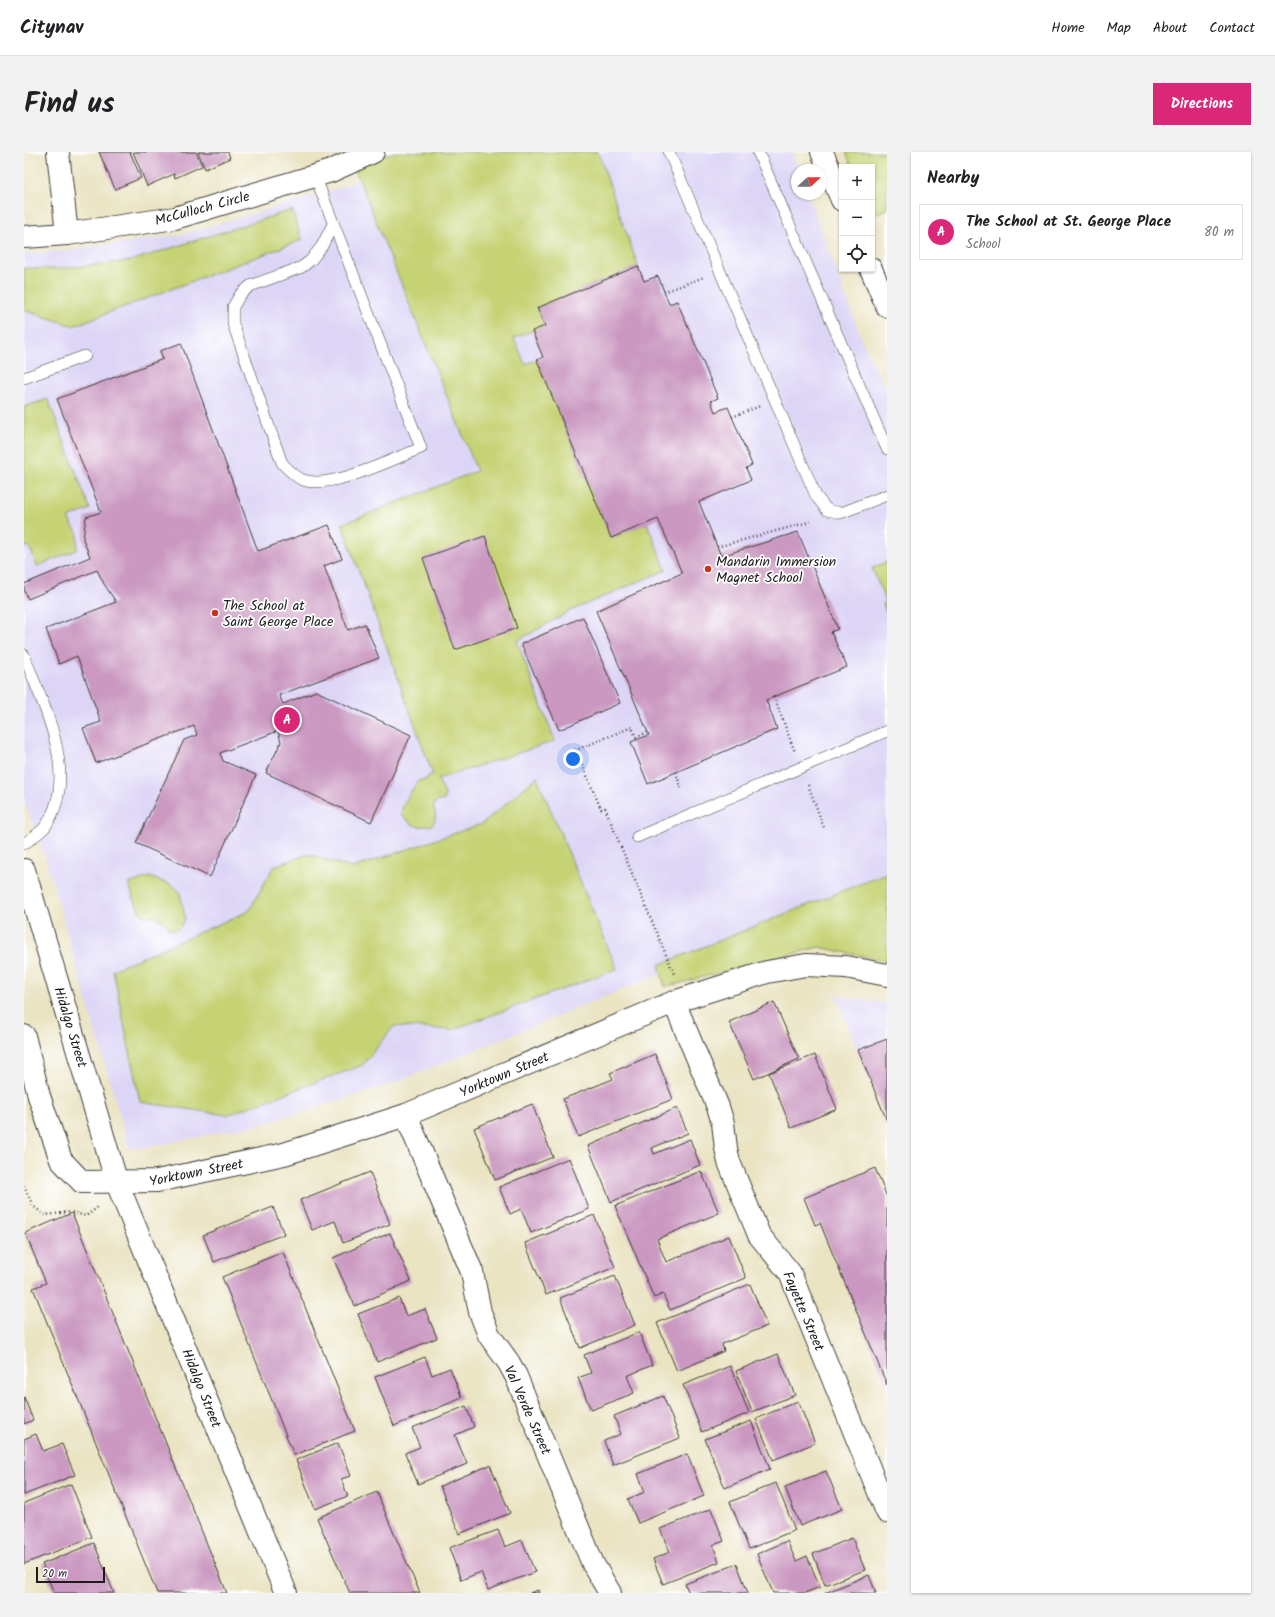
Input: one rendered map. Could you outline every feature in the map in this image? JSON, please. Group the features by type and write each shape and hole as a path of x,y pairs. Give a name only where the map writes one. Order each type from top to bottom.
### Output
{"street":[{"path":"58,152 67,234"},
{"name":"McCulloch Circle","path":"24,237 67,234 175,218 331,171 373,152"},
{"path":"822,152 839,193"},
{"path":"872,272 887,306"},
{"name":"Hidalgo Street","path":"24,870 117,1183 286,1593"},
{"name":"Yorktown Street","path":"117,1183 157,1181 284,1154 406,1115 674,1002 767,972 806,965 846,967 887,975"},
{"name":"Fayette Street","path":"674,1002 724,1123 726,1148 730,1162 760,1235 790,1273 887,1512"},
{"path":"24,1036 39,1096 62,1160 82,1182 117,1183"},
{"name":"Val Verde Street","path":"406,1115 472,1272 480,1312 489,1335 509,1363 516,1376 593,1564 610,1593"}],"lane":[{"path":"669,152 816,496 827,510 841,513 887,495"},
{"path":"758,152 887,449"},
{"path":"315,176 421,448 357,473 331,481 318,482 303,480 291,472 282,463 233,324 234,307 240,295 250,286 302,267 311,260 322,246 333,224"},
{"path":"24,378 85,356"},
{"path":"24,655 51,727 58,752 60,774 56,806 44,828 24,844"},
{"path":"637,837 887,732"}],"path":[{"path":"664,292 706,276"},
{"path":"732,417 762,405"},
{"path":"717,547 815,520"},
{"path":"774,697 795,753"},
{"path":"676,772 681,788"},
{"path":"808,785 824,828"},
{"path":"24,1186 33,1206 45,1214 71,1212 86,1216 98,1207"}],"shaded area":[{"path":"424,152 792,152 797,164 791,164 791,200 810,200 865,348 887,392 887,950 811,938 658,975 389,1085 269,1122 145,1148 129,1148 45,856 24,801 24,254 69,250 180,235 340,188"},
{"path":"836,995 887,1004 887,1121 858,1050"}],"green space":[{"path":"394,152 598,152 638,266 537,308 545,326 514,338 525,364 537,360 611,538 647,523 666,570 570,611 517,641 555,741 438,779 445,794 444,800 436,802 433,807 436,816 432,825 421,826 411,824 401,814 402,809 408,796 419,780 426,780 428,776 433,775 342,524 477,471 354,167"},
{"path":"846,152 887,152 887,209 875,214 875,164 851,164"},
{"path":"292,210 302,240 73,326 24,310 24,268 54,269 130,261"},
{"path":"48,399 90,509 68,518 78,534 77,550 37,566 29,546 24,547 24,407"},
{"path":"887,562 887,614 883,604 886,602 872,568"},
{"path":"537,777 617,969 452,1030 394,1026 363,1065 227,1115 140,1102 113,970 249,911 274,866 309,854 352,868 482,824"},
{"path":"887,873 887,961 819,947 665,987 659,965"},
{"path":"149,877 172,885 180,892 185,917 183,924 178,929 170,929 163,921 153,915 147,917 140,913 128,884"}],"building":[{"path":"99,152 130,152 141,178 115,189"},
{"path":"133,152 196,152 202,166 175,178 174,174 147,186"},
{"path":"198,152 228,152 230,158 205,169"},
{"path":"638,266 644,281 658,276 669,304 677,301 718,398 711,401 715,412 728,407 752,465 746,468 751,480 699,502 721,556 798,532 838,629 831,632 847,667 766,700 777,729 648,784 631,742 649,735 596,611 682,573 658,519 611,538 537,360 543,357 532,331 545,326 537,308"},
{"name":"The School at Saint George Place","path":"181,343 258,551 329,525 342,559 324,566 348,630 365,624 379,658 279,695 283,704 316,691 411,735 371,822 266,773 281,742 278,731 220,753 223,761 256,775 210,877 136,843 184,740 197,735 194,726 96,763 83,728 101,722 77,656 59,664 46,629 116,602 97,570 28,599 24,590 24,584 90,557 83,539 86,517 101,512 57,399 163,359 160,351"},
{"path":"485,536 517,628 455,650 423,558"},
{"path":"583,617 620,703 559,730 521,644"},
{"path":"774,1002 799,1059 754,1079 729,1022"},
{"path":"887,1039 887,1121 858,1050"},
{"path":"655,1054 673,1099 578,1137 563,1099 613,1079 610,1073"},
{"path":"815,1055 837,1109 791,1128 769,1073"},
{"path":"532,1104 553,1157 495,1180 474,1128"},
{"path":"677,1108 688,1133 652,1148 654,1154 690,1139 700,1165 611,1202 588,1146"},
{"path":"569,1158 589,1209 531,1233 521,1209 510,1214 499,1187"},
{"path":"875,1168 887,1197 887,1385 820,1223 815,1225 804,1198"},
{"path":"701,1171 719,1213 657,1239 666,1262 729,1236 746,1278 670,1310 663,1294 654,1298 615,1206"},
{"path":"370,1172 390,1224 343,1243 335,1221 312,1230 300,1200"},
{"path":"273,1207 284,1234 214,1262 203,1235"},
{"path":"72,1213 227,1593 157,1593 33,1288 46,1283 25,1233"},
{"path":"594,1215 615,1267 546,1295 525,1243"},
{"path":"390,1233 411,1281 355,1306 333,1258"},
{"path":"283,1252 355,1431 294,1455 222,1277"},
{"path":"615,1276 635,1325 580,1348 560,1298"},
{"path":"750,1284 767,1326 722,1344 724,1351 677,1371 657,1323"},
{"path":"399,1298 406,1316 425,1309 437,1338 377,1362 358,1314"},
{"path":"639,1332 652,1365 627,1376 634,1393 591,1410 578,1378 591,1373 584,1355"},
{"path":"778,1354 795,1395 752,1412 736,1371"},
{"path":"425,1357 432,1375 450,1368 462,1398 394,1426 375,1377"},
{"path":"730,1366 749,1413 702,1432 683,1385"},
{"path":"663,1396 680,1438 613,1465 604,1441 621,1434 614,1416"},
{"path":"24,1397 33,1420 24,1424"},
{"path":"798,1401 815,1443 773,1460 756,1419"},
{"path":"466,1406 474,1427 455,1435 467,1464 418,1484 405,1453 420,1447 412,1428"},
{"path":"751,1421 770,1469 725,1488 705,1439"},
{"path":"36,1434 43,1451 62,1444 75,1475 24,1495 24,1439"},
{"path":"338,1443 351,1476 341,1479 348,1496 315,1509 296,1460"},
{"path":"687,1454 704,1496 638,1523 628,1499 645,1492 638,1474"},
{"path":"490,1465 510,1513 459,1534 440,1486"},
{"path":"826,1471 842,1509 800,1526 785,1487"},
{"path":"776,1483 795,1530 749,1549 730,1502"},
{"path":"71,1484 92,1537 24,1564 24,1503"},
{"path":"377,1492 420,1593 350,1593 317,1518"},
{"path":"711,1509 724,1541 713,1545 719,1562 663,1584 653,1559 670,1552 660,1529"},
{"path":"498,1530 505,1547 522,1540 535,1572 488,1590 481,1572 461,1580 449,1548"},
{"path":"852,1538 865,1570 825,1585 813,1554"},
{"path":"787,1541 796,1561 807,1556 820,1587 805,1593 773,1593 757,1554"},
{"path":"94,1543 114,1593 54,1593 42,1564"},
{"path":"737,1564 748,1593 689,1593 685,1584"},
{"path":"869,1575 876,1593 825,1593"},
{"path":"538,1590 539,1593 530,1593"}],"place":[{"name":"Mandarin Immersion Magnet School","path":"708,569"},
{"name":"The School at Saint George Place","path":"215,613"},
{"name":"The School at St. George Place","path":"287,720"}]}
